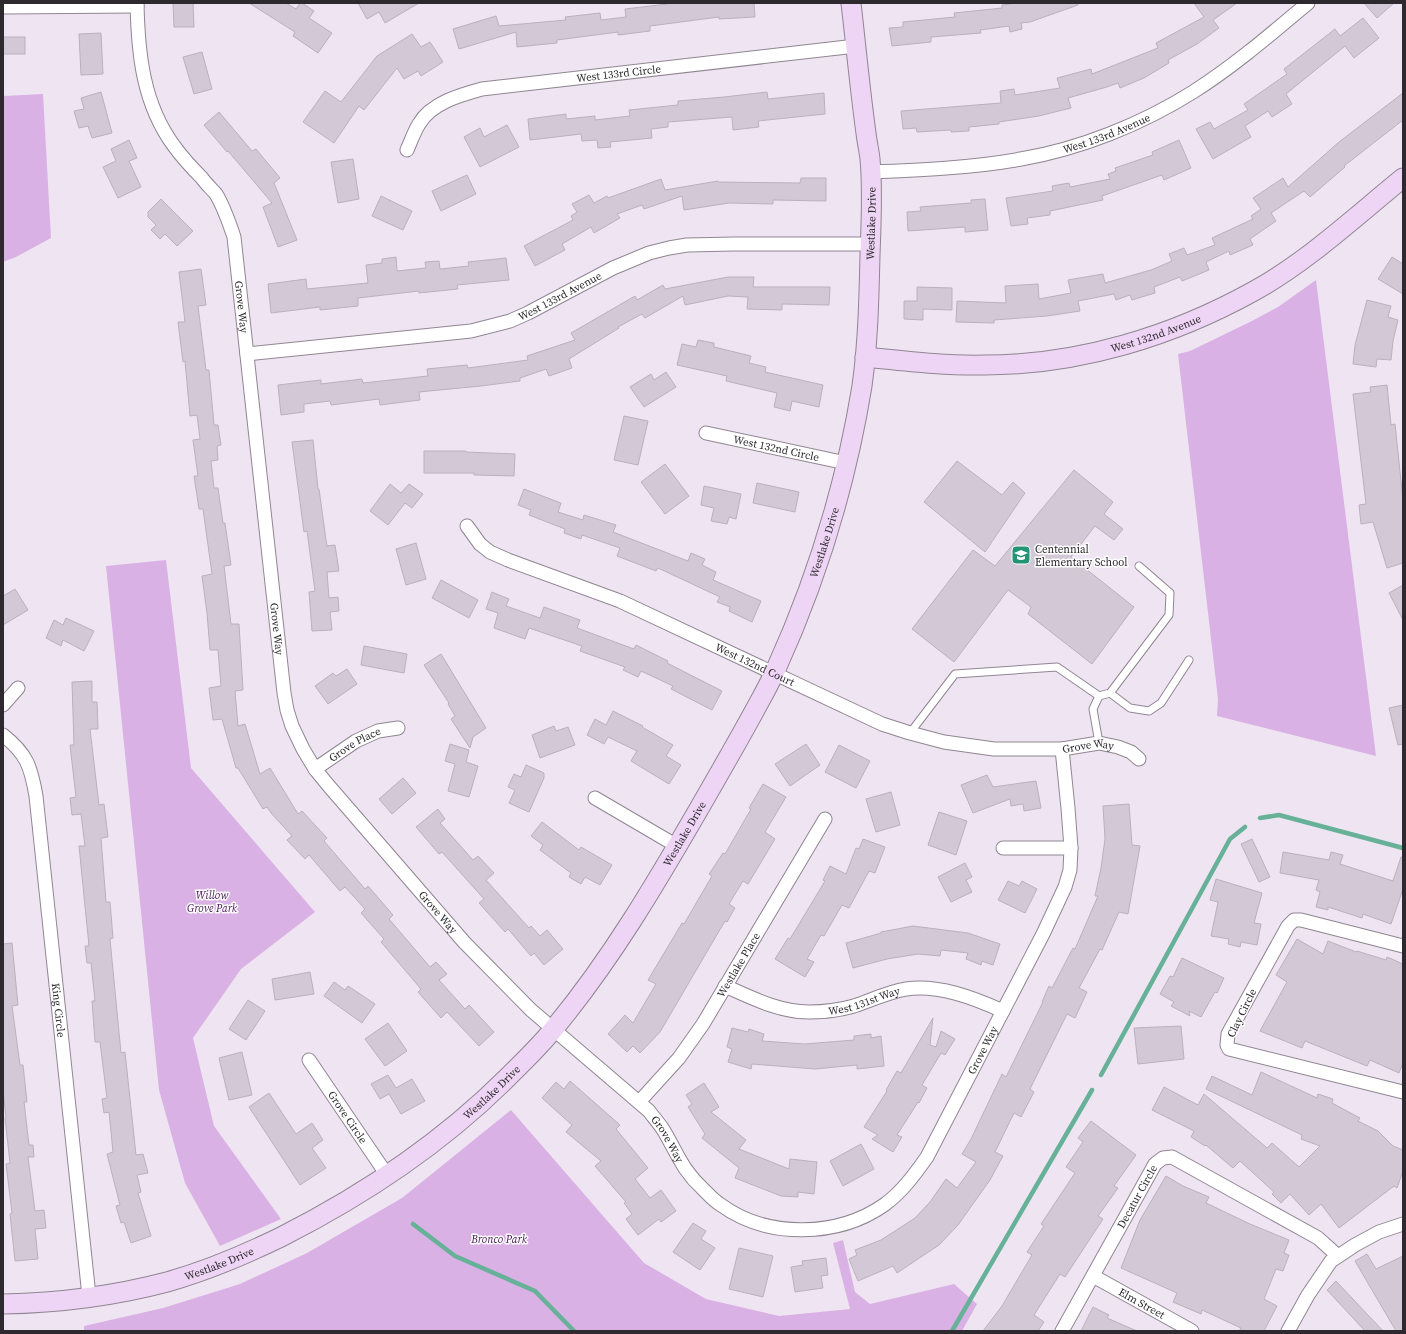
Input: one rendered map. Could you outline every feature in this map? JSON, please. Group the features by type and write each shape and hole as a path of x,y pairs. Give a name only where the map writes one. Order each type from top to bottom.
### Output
{"street":[{"name":"Westlake Drive","path":"3,1304 27,1304 122,1292 171,1281 221,1264 255,1250 315,1220 354,1197 418,1154 468,1114 513,1072 554,1029 590,983 620,939 677,846 775,673 822,555 839,492 861,390 868,326 870,160 851,3"},
{"name":"West 133rd Avenue","path":"870,172 947,169 1021,159 1067,148 1095,139 1159,111 1192,93 1254,48 1308,3"},
{"path":"3,7 137,4"},
{"name":"Grove Way","path":"137,4 137,23 141,67 148,98 159,123 173,146 215,193 225,211 234,237 284,693 292,726 303,749 328,785 464,942 531,1010 649,1112 663,1131 687,1173 721,1205 743,1218 774,1227 796,1230 814,1229 842,1225 867,1215 885,1204 908,1184 927,1157 1066,887 1070,870 1070,848 1068,808 1062,749 1098,743 1118,746 1131,752 1139,759"},
{"name":"West 133rd Circle","path":"407,150 419,124 426,115 437,106 461,95 482,89 856,46"},
{"name":"West 132nd Avenue","path":"865,357 938,364 986,366 1020,364 1099,351 1157,335 1211,313 1255,291 1328,240 1403,178"},
{"name":"West 133rd Avenue","path":"247,354 471,330 497,325 528,313 612,268 649,253 668,248 687,245 734,244 870,244"},
{"name":"West 132nd Circle","path":"706,433 846,463"},
{"name":"West 132nd Court","path":"467,526 480,544 490,552 620,601 882,724 944,742 973,747 1012,750 1062,749"},
{"path":"3,705 18,688"},
{"name":"Grove Place","path":"316,769 356,741 378,731 398,728"},
{"name":"King Circle","path":"3,735 16,745 25,757 33,777 36,796 89,1296"},
{"path":"595,798 677,846"},
{"name":"Westlake Place","path":"639,1102 678,1058 703,1024 825,819"},
{"path":"1003,848 1070,848"},
{"name":"Clay Circle","path":"1403,946 1301,920 1294,920 1288,926 1228,1034 1227,1045 1229,1049 1403,1092"},
{"name":"West 131st Way","path":"725,986 771,1006 807,1012 853,1006 890,993 908,989 930,989 952,992 978,1000 1003,1011"},
{"name":"Grove Circle","path":"309,1060 387,1175"},
{"name":"Decatur Circle","path":"1062,1331 1155,1164 1158,1160 1167,1157 1172,1157 1195,1169 1318,1238 1338,1256"},
{"path":"1288,1331 1308,1295 1331,1261 1355,1244 1379,1232 1403,1224"},
{"name":"Elm Street","path":"1093,1276 1192,1331"}],"lane":[{"path":"1098,743 1092,709 1099,696 1110,693 1169,615 1170,593 1139,566"},
{"path":"1110,693 1130,708 1149,710 1161,703 1189,660"},
{"path":"910,733 955,674 1057,667 1099,696"}],"green space":[{"path":"43,94 51,238 16,257 3,262 3,96"},
{"path":"1316,280 1376,756 1217,716 1218,699 1178,354 1190,351 1278,307"},
{"name":"Willow Grove Park","path":"166,560 191,768 315,912 241,969 193,1038 214,1126 281,1219 220,1246 185,1183 159,1090 106,566"},
{"name":"Bronco Park","path":"511,1110 644,1263 706,1299 779,1316 850,1309 833,1243 843,1240 855,1292 870,1304 954,1284 977,1304 962,1331 84,1331 84,1326 163,1308 240,1284 307,1253 402,1198"}],"building":[{"path":"173,3 193,3 194,27 174,27"},
{"path":"249,3 286,3 296,9 300,3 302,3 314,11 309,18 332,33 318,53 293,36 295,32"},
{"path":"358,3 419,3 385,23 379,12 367,19"},
{"path":"667,3 754,3 755,17 719,19 719,17 650,26 650,31 618,35 618,32 557,40 557,43 517,47 516,32 459,49 453,29 496,16 499,26 566,20 565,17 600,13 601,20 626,17 625,9"},
{"path":"1016,3 1078,3 1078,5 1030,22 1021,23 1022,29 1010,32 1009,26 980,30 981,33 931,37 931,42 892,46 889,28 903,27 903,22 955,17 954,13 1002,8 1002,5"},
{"path":"1194,3 1237,3 1213,20 1219,28 1197,44 1168,60 1169,63 1144,78 1120,88 1118,83 1068,98 1071,108 1039,116 999,122 999,124 969,127 969,131 951,132 951,130 917,132 916,128 903,129 901,111 1001,103 1000,91 1014,89 1015,95 1060,88 1057,78 1091,69 1092,74 1158,48 1156,43 1204,17"},
{"path":"1364,3 1394,3 1377,18"},
{"path":"1363,18 1379,38 1354,58 1345,46 1286,94 1292,104 1272,117 1268,111 1245,126 1251,137 1213,159 1196,129 1210,122 1214,129 1248,110 1244,104 1287,74 1284,69 1335,29 1340,36"},
{"path":"101,33 103,74 81,75 79,34"},
{"path":"412,34 421,47 430,42 443,62 421,76 418,71 404,79 397,68 364,110 359,106 334,143 303,122 325,91 341,102 377,56"},
{"path":"3,37 25,37 25,54 3,54"},
{"path":"202,52 212,89 194,94 183,57"},
{"path":"101,92 112,133 92,138 88,126 79,128 74,111 84,109 81,98"},
{"path":"767,92 768,99 824,93 825,114 758,121 759,127 733,130 732,117 668,122 668,127 651,129 652,138 610,142 611,147 598,148 597,140 582,141 581,134 530,140 528,119 566,114 566,119 595,116 595,120 630,116 629,110 678,105 678,101"},
{"path":"1403,93 1403,120 1344,166 1345,167 1310,197 1304,191 1271,213 1276,221 1250,239 1253,245 1230,255 1229,251 1206,262 1209,270 1182,281 1180,277 1154,287 1155,293 1132,300 1130,295 1116,300 1114,294 1078,301 1080,311 1047,316 994,320 994,323 956,322 957,301 1006,303 1005,286 1038,284 1039,299 1071,293 1068,280 1103,274 1105,283 1151,270 1172,261 1169,254 1184,248 1187,255 1215,245 1212,238 1253,219 1251,216 1261,209 1253,198 1283,178 1288,187 1339,142"},
{"path":"219,112 252,151 256,149 280,178 274,183 297,240 278,247 263,207 272,203 204,125"},
{"path":"507,125 519,147 480,167 464,137 480,128 484,137"},
{"path":"129,140 137,158 129,161 141,187 118,198 103,167 116,161 111,149"},
{"path":"1179,140 1191,168 1164,180 1162,175 1102,196 1103,200 1050,211 1050,215 1027,218 1028,224 1011,226 1006,198 1053,191 1052,186 1069,183 1070,187 1110,179 1108,174 1116,171 1115,168 1153,155 1152,152"},
{"path":"353,159 359,199 338,203 331,162"},
{"path":"467,175 476,194 441,211 432,191"},
{"path":"801,178 826,178 826,201 773,200 773,204 729,203 684,210 682,196 644,209 642,205 617,214 620,218 594,233 591,227 562,244 565,250 535,266 524,246 573,220 571,216 577,212 572,204 589,195 594,203 607,196 608,198 661,179 665,190 718,181 800,183"},
{"path":"381,196 412,211 403,230 372,216"},
{"path":"161,199 193,231 177,246 165,234 160,239 151,230 156,225 148,217 148,212"},
{"path":"985,199 988,230 965,232 965,227 908,231 907,212 921,211 920,207 971,203 971,200"},
{"path":"396,257 397,271 426,268 425,262 439,261 440,269 469,266 468,262 506,258 509,280 457,285 458,289 419,293 419,291 358,298 358,306 320,310 320,307 271,313 268,284 306,279 307,289 368,283 366,265 382,263 382,259"},
{"path":"1392,257 1403,264 1403,294 1378,279"},
{"path":"201,269 206,305 198,306 206,370 209,370 214,425 218,425 221,445 217,446 218,460 211,461 214,488 218,488 231,565 224,566 231,624 239,624 243,690 235,691 238,726 245,724 260,774 270,768 298,814 302,811 327,838 324,841 365,889 368,886 393,915 389,919 430,967 436,962 447,974 439,980 465,1009 469,1005 494,1032 479,1046 447,1012 441,1018 418,992 421,989 381,942 384,939 361,913 365,909 345,887 340,891 309,855 305,859 287,840 292,836 267,807 263,809 238,768 236,768 222,719 213,720 209,688 221,686 218,650 210,650 202,576 212,574 203,509 199,509 194,476 198,476 193,440 200,439 197,415 190,416 185,361 183,362 178,322 185,322 179,272"},
{"path":"728,277 754,277 753,287 830,287 829,305 782,304 782,310 747,309 748,297 728,296 685,305 683,296 645,318 642,314 618,327 619,328 569,359 572,368 549,376 546,369 520,378 520,381 419,392 420,400 380,405 379,399 331,405 330,401 304,404 304,412 281,415 278,385 321,380 321,384 362,379 363,383 428,376 427,369 467,365 468,368 528,360 527,356 575,340 571,333 635,296 637,300 663,285 665,289"},
{"path":"917,287 952,288 952,310 923,309 923,320 904,319 904,301 917,301"},
{"path":"1367,300 1391,306 1388,317 1398,320 1393,341 1391,360 1377,359 1376,367 1353,364 1355,345"},
{"path":"698,340 714,343 714,347 751,356 749,363 766,367 765,372 823,385 819,407 792,401 790,411 774,407 777,393 726,381 727,376 677,365 682,344 696,347"},
{"path":"666,372 676,387 644,407 630,387 651,374 654,380"},
{"path":"1387,385 1391,425 1395,424 1403,500 1403,563 1387,568 1373,522 1361,524 1359,505 1366,504 1353,394 1371,392 1370,387"},
{"path":"624,416 648,421 638,465 614,460"},
{"path":"313,440 318,489 327,546 335,545 339,571 327,572 329,598 338,597 339,611 330,612 332,630 312,631 309,592 315,591 307,531 304,532 292,442"},
{"path":"424,451 466,451 515,454 514,476 474,475 474,473 424,473"},
{"path":"957,461 1002,495 1013,482 1025,493 985,552 924,502"},
{"path":"665,464 689,496 665,514 641,482"},
{"name":"Centennial Elementary School","path":"1074,470 1113,502 1104,514 1123,529 1114,540 1095,526 1071,557 1134,607 1092,664 1028,614 1031,607 1008,590 954,662 912,629 973,550 995,566"},
{"path":"757,483 799,492 795,512 753,503"},
{"path":"390,484 401,493 409,484 423,494 412,508 405,503 388,525 370,511"},
{"path":"704,486 741,494 736,519 729,517 727,524 711,521 714,508 701,505"},
{"path":"524,489 561,503 558,512 583,520 584,515 616,525 613,532 688,561 691,553 705,559 702,565 716,572 713,580 761,601 752,622 729,611 730,607 717,602 720,597 658,568 656,571 617,556 620,548 582,535 581,539 564,533 565,529 529,515 531,510 518,505"},
{"path":"416,543 426,579 406,585 396,549"},
{"path":"441,580 478,600 469,618 432,598"},
{"path":"1403,585 1403,620 1389,593"},
{"path":"15,589 28,610 3,625 3,596"},
{"path":"492,592 509,599 506,606 540,618 544,607 580,620 577,628 634,649 636,645 668,661 667,663 722,691 712,710 671,689 673,686 641,671 638,677 623,670 625,667 580,651 582,646 529,628 525,639 494,628 498,613 486,609"},
{"path":"66,618 94,631 84,651 63,640 61,646 46,638 54,620 63,625"},
{"path":"364,646 407,654 404,673 361,665"},
{"path":"441,654 486,728 473,737 470,748 451,719 455,716 448,704 449,703 424,665"},
{"path":"347,669 357,684 328,704 315,686 333,673 336,676"},
{"path":"92,681 92,702 97,702 98,729 90,729 99,805 104,804 108,837 101,838 106,902 110,902 113,938 110,939 121,1053 125,1052 136,1155 143,1154 148,1173 137,1175 141,1192 138,1193 151,1236 131,1243 124,1222 121,1223 116,1206 120,1205 107,1154 113,1152 109,1112 104,1113 102,1099 107,1098 100,1042 95,1042 92,1001 95,1001 91,963 87,963 85,946 89,946 79,846 85,846 81,814 72,815 70,798 76,797 70,745 74,745 72,682"},
{"path":"1403,705 1403,744 1398,745 1389,708"},
{"path":"613,711 643,726 642,727 673,745 666,756 681,765 669,784 631,761 637,751 608,737 604,744 587,735 595,719 606,725"},
{"path":"554,726 556,731 568,727 575,745 540,758 532,735"},
{"path":"450,744 469,750 466,762 478,766 469,797 448,791 455,764 445,761"},
{"path":"806,744 820,765 790,786 775,764"},
{"path":"839,745 870,761 856,788 825,772"},
{"path":"526,765 544,773 544,778 529,812 509,803 515,790 508,787 514,774 521,777"},
{"path":"987,775 993,787 1036,781 1041,808 1024,811 1023,804 1011,806 1010,799 973,813 961,785"},
{"path":"403,778 416,793 392,814 379,799"},
{"path":"763,784 786,797 765,832 775,839 748,884 743,881 729,904 735,908 727,922 725,921 660,1032 640,1053 633,1046 627,1052 608,1034 625,1015 633,1023 656,984 648,980 682,923 684,924 712,876 709,874 723,853 725,854 751,809 749,808"},
{"path":"891,792 900,825 876,832 866,799"},
{"path":"1129,804 1132,845 1140,846 1128,914 1119,912 1102,950 1100,949 1079,988 1087,992 1075,1018 1067,1014 1030,1089 1034,1092 1021,1117 1014,1113 995,1152 1003,1156 990,1180 958,1225 939,1245 897,1273 893,1266 858,1281 849,1259 857,1255 855,1250 881,1240 915,1218 930,1202 946,1179 957,1188 976,1162 962,1154 971,1139 1002,1074 1006,1077 1043,1002 1049,986 1052,988 1073,948 1075,949 1098,896 1095,896 1105,839 1103,806"},
{"path":"438,809 445,819 440,823 473,860 478,856 494,873 486,880 529,928 531,926 540,936 547,930 563,949 544,965 534,953 531,956 508,929 505,932 479,903 484,899 442,852 439,854 416,827"},
{"path":"939,812 967,821 956,855 928,845"},
{"path":"542,822 579,850 581,847 612,865 600,885 585,877 581,884 569,877 571,873 540,850 543,845 531,836"},
{"path":"863,839 885,847 875,873 869,871 849,908 842,905 824,936 821,935 807,959 814,962 805,977 775,959 788,938 790,939 825,881 823,880 830,866 846,874 856,848 859,849"},
{"path":"1252,839 1270,877 1259,882 1241,844"},
{"path":"1283,852 1329,860 1331,852 1343,855 1340,864 1393,881 1401,857 1403,857 1403,889 1391,924 1363,914 1362,918 1328,907 1328,910 1316,907 1320,892 1316,890 1319,880 1280,873"},
{"path":"965,863 972,877 966,880 972,892 951,902 938,877"},
{"path":"1216,879 1262,893 1254,923 1261,924 1257,945 1241,942 1240,947 1228,944 1229,939 1211,936 1218,902 1210,900"},
{"path":"1008,881 1019,886 1022,881 1037,889 1025,913 998,900"},
{"path":"913,926 968,933 1000,944 993,965 982,961 981,965 966,959 968,953 941,950 940,956 918,954 887,959 853,968 846,943 881,932"},
{"path":"1297,939 1323,954 1328,941 1356,952 1357,951 1386,960 1387,957 1403,964 1403,1063 1399,1073 1370,1060 1367,1066 1305,1041 1302,1048 1260,1031 1287,982 1276,975"},
{"path":"12,943 18,1005 12,1006 20,1065 23,1065 27,1102 24,1102 29,1145 33,1145 34,1157 28,1157 35,1211 44,1210 46,1228 35,1229 38,1259 15,1261 10,1214 12,1213 6,1164 10,1163 3,1090 3,944"},
{"path":"1182,958 1224,978 1217,993 1215,992 1201,1017 1189,1011 1190,1016 1171,1006 1174,1002 1160,994 1170,976 1173,977"},
{"path":"310,972 314,994 275,1000 272,979"},
{"path":"334,982 345,990 348,986 375,1004 362,1023 324,996"},
{"path":"248,1000 265,1011 246,1040 229,1029"},
{"path":"933,1018 930,1045 936,1047 941,1031 955,1039 945,1055 941,1053 922,1085 927,1088 919,1103 918,1102 897,1135 902,1137 893,1152 872,1139 878,1135 864,1127 887,1091 886,1090 897,1071 901,1073"},
{"path":"388,1023 407,1051 385,1066 365,1039"},
{"path":"1181,1026 1184,1059 1138,1064 1134,1028"},
{"path":"732,1028 748,1032 749,1029 764,1034 762,1041 805,1044 854,1040 854,1036 871,1034 871,1038 881,1036 884,1066 857,1069 857,1065 815,1069 752,1064 751,1069 728,1062 732,1049 727,1047"},
{"path":"242,1052 252,1095 229,1100 219,1058"},
{"path":"1261,1072 1317,1098 1318,1094 1333,1099 1332,1103 1360,1118 1358,1121 1378,1131 1393,1146 1403,1150 1403,1171 1397,1188 1394,1186 1339,1228 1321,1204 1309,1215 1290,1194 1281,1203 1272,1194 1274,1192 1240,1161 1233,1168 1206,1145 1205,1146 1191,1137 1194,1131 1152,1110 1164,1087 1198,1105 1204,1094 1267,1148 1272,1143 1299,1167 1320,1146 1301,1139 1302,1135 1206,1089 1212,1076 1252,1095"},
{"path":"388,1075 396,1088 412,1079 425,1101 401,1114 389,1094 380,1099 371,1084"},
{"path":"570,1081 620,1125 616,1129 648,1168 635,1179 650,1198 661,1190 676,1211 661,1222 659,1219 638,1235 626,1219 632,1214 624,1203 626,1202 595,1166 601,1161 566,1132 572,1125 542,1098 556,1082 564,1089"},
{"path":"704,1083 719,1107 711,1112 746,1140 739,1149 789,1169 790,1159 817,1162 814,1194 798,1192 798,1197 781,1196 735,1178 739,1168 702,1138 705,1134 688,1107 692,1104 686,1095"},
{"path":"269,1093 296,1134 312,1123 323,1140 312,1148 326,1168 300,1185 249,1107"},
{"path":"1091,1121 1136,1155 1114,1186 1118,1188 1098,1216 1103,1219 1065,1277 1060,1274 1034,1315 1044,1322 1038,1331 983,1331 1002,1306 1032,1255 1027,1252 1044,1226 1041,1224 1075,1173 1066,1167 1083,1142 1078,1138"},
{"path":"861,1144 874,1169 843,1186 830,1161"},
{"path":"1166,1176 1183,1186 1209,1197 1206,1203 1250,1224 1289,1240 1284,1253 1289,1255 1283,1271 1276,1269 1264,1299 1277,1306 1264,1331 1239,1331 1241,1328 1202,1310 1201,1314 1173,1302 1177,1293 1121,1268 1140,1220"},
{"path":"693,1223 706,1231 701,1239 715,1248 700,1270 673,1252"},
{"path":"739,1248 773,1256 763,1297 729,1289"},
{"path":"1367,1254 1376,1269 1403,1256 1403,1331 1396,1331 1355,1261"},
{"path":"826,1258 828,1275 821,1276 823,1288 795,1292 791,1267 803,1265 802,1261"},
{"path":"1336,1281 1383,1331 1365,1331 1327,1290"},
{"path":"1093,1307 1109,1315 1107,1318 1137,1331 1081,1331"}],"waterway":[{"path":"1260,818 1279,815 1403,848"},
{"path":"1101,1075 1230,839 1245,827"},
{"path":"952,1331 1092,1090"},
{"path":"413,1224 455,1256 535,1291 574,1331"}],"place":[{"name":"Centennial Elementary School","path":"1021,555"}]}
